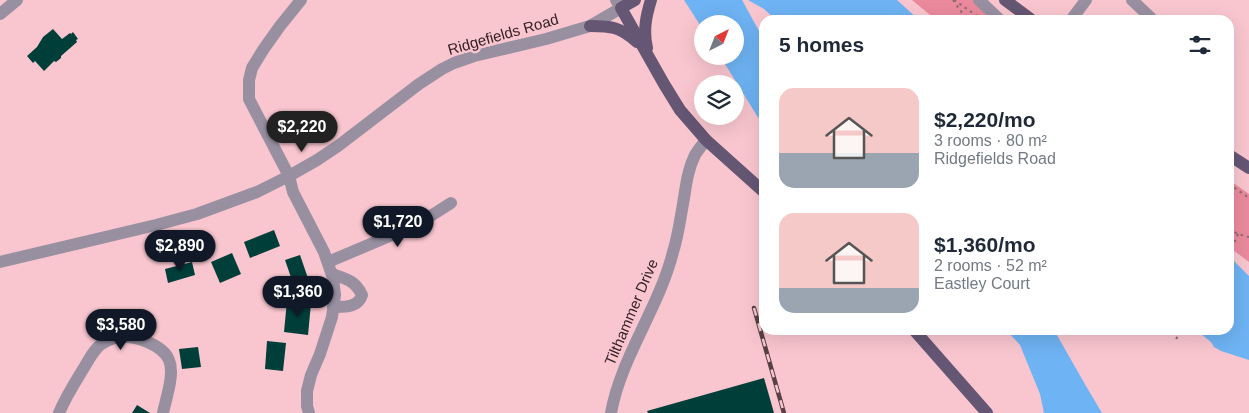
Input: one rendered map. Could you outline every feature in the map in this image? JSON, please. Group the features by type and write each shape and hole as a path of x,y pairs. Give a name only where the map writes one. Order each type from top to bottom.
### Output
{"main road":[{"name":"Ridgefields Road","path":"618,4 635,0"},
{"path":"649,57 644,30 651,0"},
{"path":"1004,0 1025,15"},
{"path":"618,4 680,110 706,140 759,188"},
{"path":"590,26 607,26 627,33 649,57"},
{"path":"1234,158 1249,168"},
{"path":"918,335 987,413"}],"street":[{"path":"0,14 17,0"},
{"path":"301,0 280,26 252,68 249,80 249,99 289,176 293,192 334,278 335,296 332,317 311,375 307,406 309,413"},
{"path":"979,0 995,15"},
{"path":"1075,15 1086,0"},
{"path":"1132,0 1148,15"},
{"name":"Ridgefields Road","path":"0,262 156,225 196,214 257,192 317,160 419,84 454,63 474,56 546,39 590,26 618,4"},
{"name":"Tilthammer Drive","path":"611,413 620,379 666,279 680,224 687,176 695,154 706,140"},
{"path":"330,268 418,224 451,202"},
{"path":"330,268 354,282 362,295 361,300 353,305 333,307"},
{"path":"59,413 62,405 99,346 109,340 120,337 149,342 165,352 170,361 171,372 163,413"}],"path":[{"path":"953,0 964,15"},
{"path":"953,0 975,15"},
{"path":"1234,188 1249,198"},
{"path":"1234,232 1249,237"},
{"path":"1234,244 1238,234"},
{"path":"1176,339 1179,335"}],"shaded area":[{"path":"912,0 976,0 997,15 930,15"},
{"path":"1234,184 1249,194 1249,262 1234,251"}],"water":[{"path":"684,0 742,0 759,31 759,119 744,95 744,75 732,75 726,65 744,65 744,15 694,16"},
{"path":"748,0 897,0 914,15 771,15"},
{"path":"1234,261 1249,276 1249,360 1221,351 1214,347 1202,335 1234,335"},
{"path":"1011,335 1057,335 1102,413 1044,413 1040,394 1020,345"}],"building":[{"path":"53,29 62,39 73,32 78,39 61,58 56,62 54,61 44,71 35,61 33,63 27,56 37,47 43,37"},
{"path":"274,230 280,246 250,258 244,242"},
{"path":"232,253 241,274 220,283 211,262"},
{"path":"300,255 310,284 295,289 285,260"},
{"path":"192,262 195,275 168,283 165,269"},
{"path":"287,301 311,303 308,335 284,332"},
{"path":"267,341 286,343 283,371 265,369"},
{"path":"198,347 201,367 182,369 179,349"},
{"path":"764,378 774,413 648,413 647,411"},
{"path":"137,405 150,413 132,413"}],"railway":[{"path":"754,308 759,326"},
{"path":"762,335 784,413"}]}
